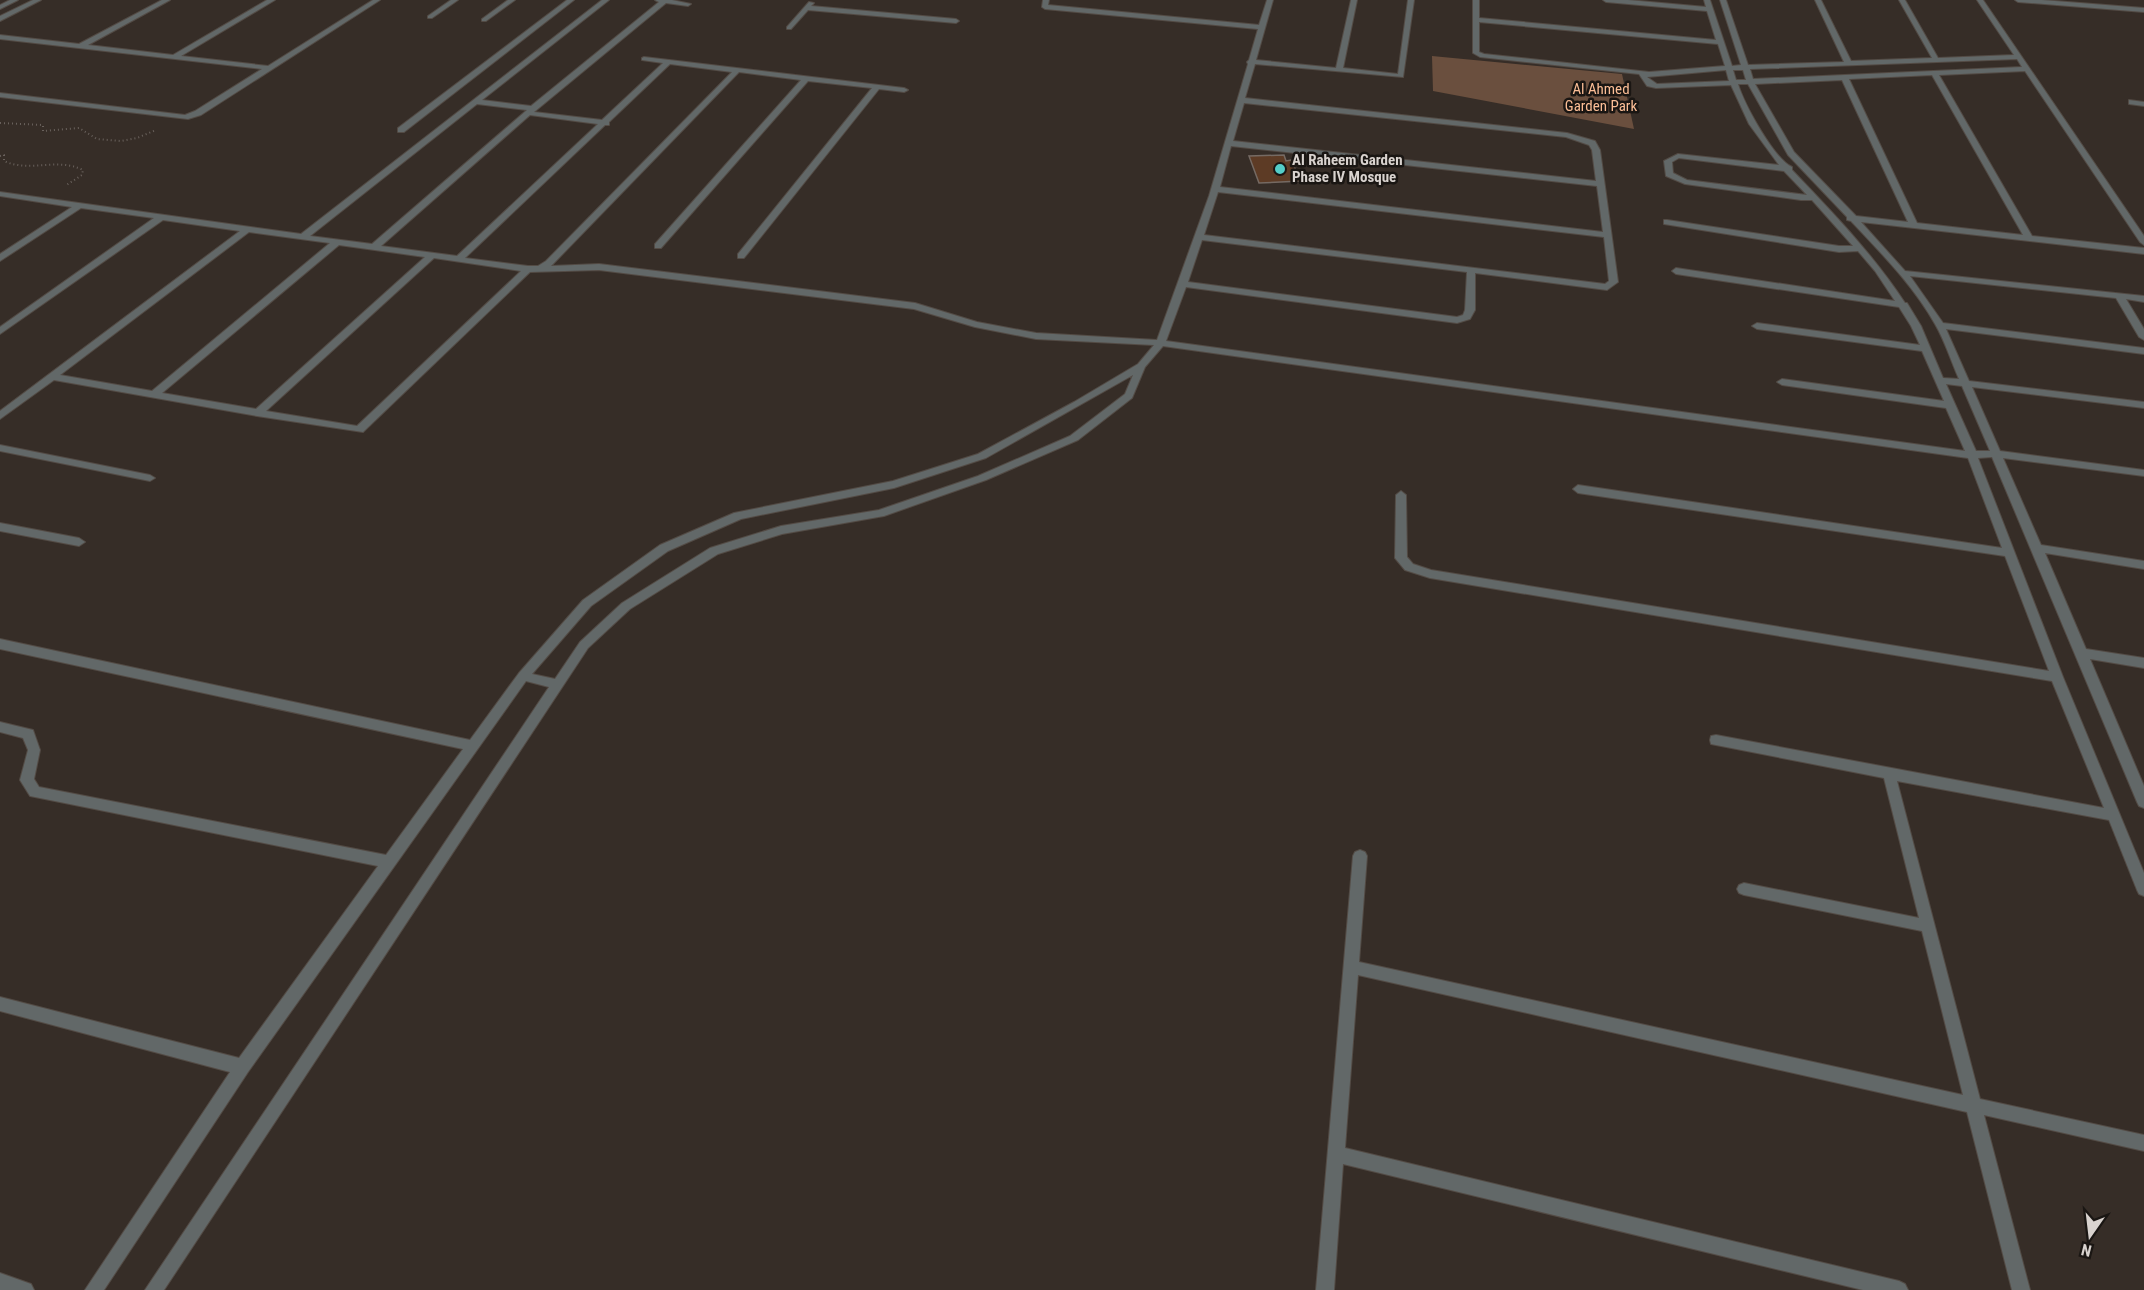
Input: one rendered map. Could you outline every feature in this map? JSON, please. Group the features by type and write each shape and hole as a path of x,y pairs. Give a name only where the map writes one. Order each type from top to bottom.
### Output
{"street":[{"path":"0,7 15,0"},
{"path":"0,19 38,0"},
{"path":"81,46 167,0"},
{"path":"176,56 272,0"},
{"path":"0,95 177,117 198,113 377,0"},
{"path":"430,17 455,0"},
{"path":"484,20 512,0"},
{"path":"401,130 571,0"},
{"path":"302,238 606,0"},
{"path":"654,0 688,4"},
{"path":"789,28 814,0"},
{"path":"1046,0 1045,7 1261,27"},
{"path":"94,1290 242,1067 523,676 587,603 664,548 738,516 894,484 982,456 1141,366 1161,343 1183,284 1215,189 1250,62 1270,0"},
{"path":"1339,70 1354,0"},
{"path":"1250,62 1401,76 1411,0"},
{"path":"1476,0 1476,53 1482,56 1646,73 2017,57"},
{"path":"1606,0 1710,9"},
{"path":"1707,0 1728,68 1753,124 1786,169 1861,248 1904,305 1927,349 1972,455 2057,677 2144,890"},
{"path":"1724,0 1750,81 1791,153 1903,273 1940,326 2144,802"},
{"path":"1818,0 1848,63"},
{"path":"1902,0 1936,60"},
{"path":"1980,0 2144,242"},
{"path":"2018,0 2144,10"},
{"path":"374,246 531,111 664,1"},
{"path":"807,8 956,21"},
{"path":"1476,20 1721,42"},
{"path":"0,37 268,68"},
{"path":"644,59 904,90"},
{"path":"460,258 668,63"},
{"path":"1646,73 1642,77 1656,86 2027,69"},
{"path":"541,268 737,70"},
{"path":"1934,72 2030,239"},
{"path":"1844,76 1914,225"},
{"path":"658,246 806,78"},
{"path":"741,256 877,87"},
{"path":"1199,237 1607,287 1614,282 1596,150 1592,143 1580,137 1240,100"},
{"path":"477,102 606,123"},
{"path":"2132,102 2144,104"},
{"path":"1228,143 1601,184"},
{"path":"1804,168 1786,169 1686,156 1678,156 1668,161 1669,174 1685,182 1801,198 1813,197"},
{"path":"1215,189 1608,235"},
{"path":"0,194 528,269 600,267 904,304 975,324 1036,336 1161,343 1972,455 1995,454 2144,473"},
{"path":"0,258 79,206"},
{"path":"1835,219 1852,217 2144,251"},
{"path":"0,331 160,218"},
{"path":"1667,222 1839,249 1861,248"},
{"path":"0,416 246,230"},
{"path":"154,394 337,242"},
{"path":"257,413 432,255"},
{"path":"53,377 359,430 528,269"},
{"path":"1183,284 1457,320 1467,317 1470,310 1471,270"},
{"path":"1676,272 1904,305"},
{"path":"1903,273 2144,299"},
{"path":"2119,296 2144,338"},
{"path":"1757,326 1927,349"},
{"path":"1940,326 2144,351"},
{"path":"153,1290 584,645 626,606 714,551 781,530 880,513 982,478 1074,438 1129,396 1141,366"},
{"path":"1939,380 2144,405"},
{"path":"1782,382 1950,405"},
{"path":"0,448 150,478"},
{"path":"1578,489 2011,553"},
{"path":"1401,495 1401,558 1409,567 1430,574 2057,677"},
{"path":"0,527 79,542"},
{"path":"2037,548 2144,565"},
{"path":"0,644 474,746"},
{"path":"2080,653 2144,663"},
{"path":"523,676 558,686"},
{"path":"0,727 28,734 34,750 27,780 35,792 390,862"},
{"path":"1716,740 2113,815"},
{"path":"1888,774 2021,1290"},
{"path":"1325,1290 1338,1154 1360,856"},
{"path":"1744,889 1928,926"},
{"path":"1352,967 2144,1143"},
{"path":"0,1004 242,1067"},
{"path":"1338,1154 1899,1290"},
{"path":"0,1282 25,1290"}],"path":[{"path":"0,123 37,123 43,125 43,131 79,128 97,139 121,141 145,136 177,117"},
{"path":"0,156 4,155 4,161 10,165 61,163 83,170 82,175 44,201"}],"green space":[{"name":"Al Ahmed Garden Park","path":"1432,56 1622,74 1634,129 1433,91"}],"building":[{"name":"Al Raheem Garden Phase IV Mosque","path":"1284,155 1286,161 1291,160 1301,181 1259,183 1249,156"}],"place":[{"name":"Al Raheem Garden Phase IV Mosque","path":"1280,169"}]}
